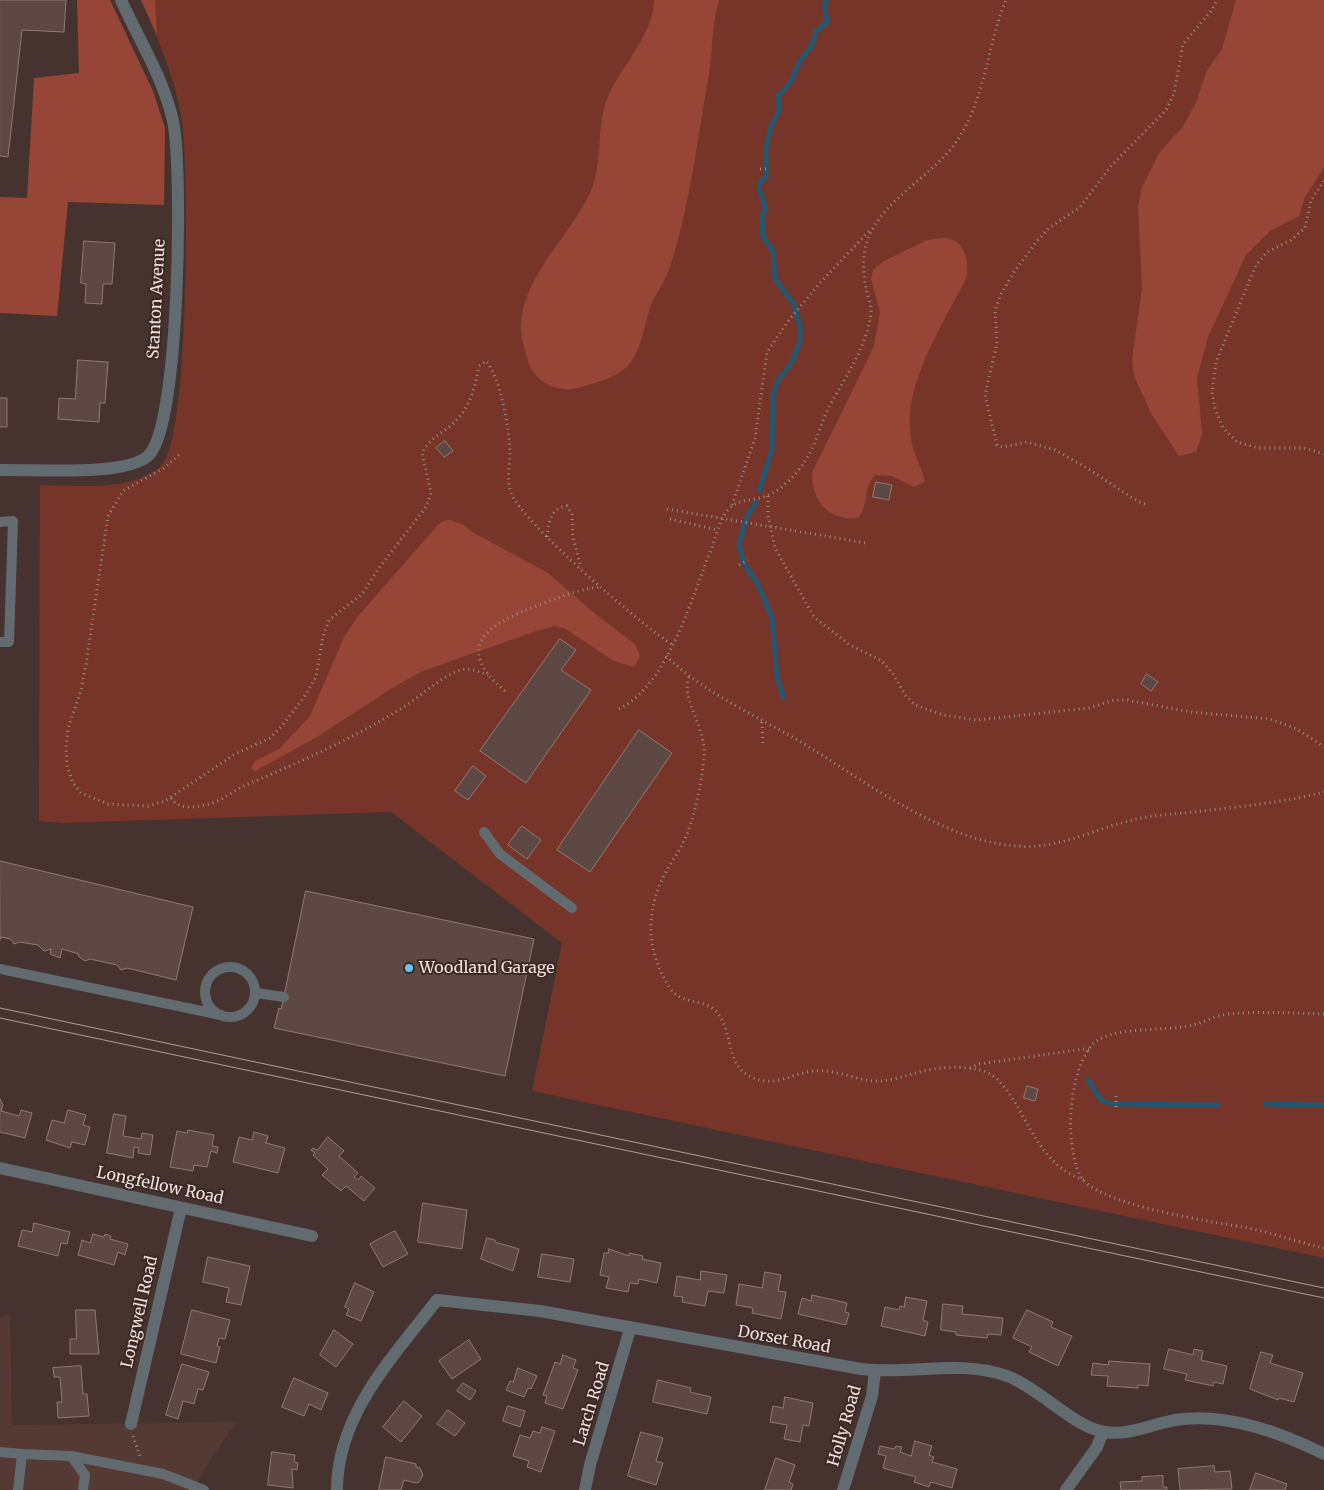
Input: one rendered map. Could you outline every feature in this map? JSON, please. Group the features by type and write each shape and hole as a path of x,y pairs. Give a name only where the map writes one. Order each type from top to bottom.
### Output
{"street":[{"name":"Stanton Avenue","path":"0,470 107,469 130,466 150,455 156,446 160,432 175,316 178,195 177,148 173,123 163,87 121,0"},
{"name":"Longfellow Road","path":"0,1168 312,1236"},
{"name":"Longwell Road","path":"131,1424 181,1208"},
{"name":"Dorset Road","path":"337,1490 342,1450 360,1406 376,1380 437,1300 540,1310 630,1329 876,1371 949,1367 993,1372 1025,1385 1080,1422 1103,1432 1126,1432 1188,1418 1224,1421 1277,1434 1324,1454"},
{"name":"Larch Road","path":"584,1490 630,1329"},
{"name":"Holly Road","path":"843,1490 872,1396 876,1371"},
{"path":"1066,1490 1097,1447 1103,1432"}],"lane":[{"path":"0,522 13,521 9,642 0,642"},
{"path":"484,832 500,854 572,908"},
{"path":"0,969 221,1015 235,1016 243,1014 253,1002 256,992 251,978 242,969 229,966 216,971 207,982 205,994 210,1007 221,1015"},
{"path":"256,992 284,997"},
{"path":"0,1452 71,1456 150,1471 204,1490"},
{"path":"18,1490 22,1454"},
{"path":"71,1456 85,1475 84,1490"}],"path":[{"path":"619,709 630,703 654,677 673,645 723,516 732,505 755,438 768,352 799,308 888,209 943,158 966,126 979,97 992,44 1006,0"},
{"path":"1145,504 1137,501 1074,460 1055,450 1026,442 1003,447 997,445 987,413 985,395 997,343 995,310 1000,294 1028,252 1049,228 1080,207 1112,164 1166,110 1174,94 1183,44 1212,10 1217,0"},
{"path":"760,169 770,169"},
{"path":"1324,181 1311,200 1305,228 1291,240 1267,252 1256,265 1216,362 1212,392 1217,416 1230,437 1236,442 1258,448 1304,448 1324,454"},
{"path":"732,505 741,500 768,496 787,482 808,458 828,410 848,378 865,338 872,312 866,289 864,259 868,240 875,225"},
{"path":"179,455 164,468 123,491 108,516 86,664 81,690 68,729 66,747 68,766 73,782 81,793 94,800 108,804 148,806 171,798 235,754 270,738 304,697 316,677 323,636 329,620 362,594 379,568 426,507 430,492 422,453 425,447 468,408 482,362 488,363 493,374 508,432 508,476 511,493 519,508 601,587 641,622 673,645"},
{"path":"768,496 768,516 776,548 814,617 850,645 882,660 906,696 924,709 959,718 977,720 1089,708 1114,700 1126,700 1191,712 1270,719 1297,730 1324,747"},
{"path":"547,537 551,515 558,508 567,506 572,514 573,536 582,568"},
{"path":"667,509 866,543"},
{"path":"670,519 718,530"},
{"path":"739,565 748,560"},
{"path":"505,692 480,664 478,652 480,642 487,632 501,620 577,591 601,587"},
{"path":"666,656 689,677 920,813 961,833 1007,846 1043,847 1137,819 1221,809 1324,792"},
{"path":"171,798 174,803 184,807 212,804 245,786 314,757 353,737 403,708 455,672 471,669 488,675"},
{"path":"689,677 686,691 704,741 701,782 686,834 659,889 650,933 654,958 674,995 685,1001 707,1004 714,1010 722,1019 731,1053 736,1064 746,1072 762,1080 774,1081 816,1070 873,1080 903,1077 929,1070 970,1069 993,1075 1001,1082 1030,1131 1048,1156 1065,1172 1084,1180 1103,1192 1127,1202 1191,1218 1244,1227 1324,1248"},
{"path":"762,721 763,746"},
{"path":"1084,1180 1078,1168 1071,1139 1070,1120 1079,1069 1089,1050 1099,1040 1108,1036 1177,1028 1227,1014 1324,1014"},
{"path":"970,1069 979,1064 1084,1049 1089,1050"},
{"path":"1116,1096 1116,1110"},
{"path":"131,1424 139,1454 150,1471"}],"shaded area":[{"path":"77,0 110,0 153,91 165,128 164,205 68,202 57,316 0,313 0,197 27,198 34,78 79,73"},
{"path":"141,0 1324,0 1324,1258 532,1091 562,943 391,812 63,823 39,821 40,485 103,486 119,484 148,475 161,466 171,446 178,409 185,302 186,245 186,192 182,122 171,75"},
{"path":"141,0 155,0 157,35"},
{"path":"654,0 719,0 708,80 691,182 682,223 669,269 651,304 640,343 630,363 619,373 599,382 578,388 563,389 541,380 531,368 521,334 523,310 529,291 538,273 583,206 592,188 598,164 605,103 644,35 653,12"},
{"path":"1236,0 1324,0 1324,168 1305,197 1299,216 1270,231 1246,255 1208,337 1197,378 1202,434 1196,452 1179,456 1152,415 1134,376 1132,359 1142,289 1138,206 1142,187 1159,153 1182,128 1196,103 1206,72 1222,49"},
{"path":"945,238 957,243 964,252 967,264 967,277 929,350 914,390 910,409 913,447 925,482 914,487 892,476 875,475 868,486 863,509 858,518 838,516 824,507 819,500 815,492 812,473 874,346 880,312 871,279 873,270 884,261 927,240"},
{"path":"450,520 462,524 474,533 548,573 593,612 636,645 640,657 634,667 614,661 566,629 555,626 536,631 423,671 397,685 317,737 255,771 251,768 255,761 279,749 310,716 344,637 359,615 438,525 443,521"},
{"path":"10,1314 12,1425 236,1422 204,1469 193,1490 0,1490 0,1318"}],"building":[{"path":"0,0 66,0 64,32 22,30 8,157 0,156"},
{"path":"84,241 115,243 112,284 103,284 102,304 85,303 86,284 81,283"},
{"path":"78,360 108,362 105,403 100,403 99,422 58,419 59,398 75,399"},
{"path":"0,398 7,398 7,427 0,427"},
{"path":"445,441 453,451 444,457 436,448"},
{"path":"876,482 892,485 889,500 873,497"},
{"path":"560,639 576,650 561,670 591,690 526,783 480,751"},
{"path":"1147,674 1158,682 1151,691 1141,684"},
{"path":"639,730 672,753 590,872 557,850"},
{"path":"473,766 486,776 468,800 455,791"},
{"path":"522,826 541,840 527,859 508,845"},
{"path":"0,861 193,907 176,980 127,968 121,970 117,965 90,959 85,961 78,956 79,954 62,949 60,958 50,954 51,949 44,951 38,945 19,942 14,944 10,939 1,937 0,940"},
{"name":"Woodland Garage","path":"306,891 534,939 505,1076 274,1028 279,1008 281,1009"},
{"path":"1027,1086 1038,1089 1035,1101 1024,1098"},
{"path":"0,1099 3,1105 1,1111 19,1116 21,1110 32,1113 25,1138 0,1132"},
{"path":"68,1110 86,1115 83,1125 90,1127 85,1145 72,1142 70,1148 46,1140 52,1120 64,1123"},
{"path":"114,1114 126,1116 123,1136 141,1139 142,1133 153,1135 150,1155 138,1153 139,1148 134,1147 133,1158 107,1153"},
{"path":"188,1130 214,1135 212,1146 218,1147 217,1153 211,1151 207,1167 194,1165 193,1171 170,1167 177,1131 187,1133"},
{"path":"254,1132 268,1136 266,1143 285,1148 278,1173 233,1162 239,1137 252,1140"},
{"path":"328,1137 344,1151 339,1156 358,1173 354,1177 358,1180 361,1176 375,1188 364,1201 346,1186 341,1191 322,1175 328,1169 313,1155 315,1153 311,1150 313,1148 317,1150"},
{"path":"423,1203 467,1210 462,1249 418,1242"},
{"path":"34,1223 70,1232 67,1244 61,1243 58,1256 18,1246 22,1230 32,1232"},
{"path":"395,1231 408,1254 383,1267 370,1244"},
{"path":"93,1234 104,1237 105,1234 111,1236 110,1239 128,1244 125,1255 118,1252 114,1265 78,1255 82,1240 90,1243"},
{"path":"487,1238 519,1249 513,1271 481,1259"},
{"path":"609,1249 629,1256 629,1253 643,1256 642,1259 661,1263 657,1283 639,1279 638,1284 630,1283 628,1292 606,1288 609,1277 600,1275 604,1253 608,1253"},
{"path":"542,1254 574,1259 570,1282 538,1277"},
{"path":"208,1257 250,1266 241,1305 226,1302 229,1288 203,1282"},
{"path":"701,1271 727,1275 724,1293 708,1291 705,1306 682,1302 683,1297 674,1296 677,1276 700,1280"},
{"path":"765,1272 781,1275 778,1291 786,1292 781,1319 752,1313 753,1308 736,1305 739,1284 762,1288"},
{"path":"355,1283 374,1292 361,1321 346,1315 349,1309 345,1307"},
{"path":"812,1295 847,1303 845,1312 849,1313 846,1325 798,1314 802,1298 811,1301"},
{"path":"906,1297 927,1301 923,1320 928,1322 925,1336 881,1326 885,1307 899,1310 900,1306 904,1307"},
{"path":"943,1304 963,1306 962,1314 1003,1318 1001,1335 988,1334 987,1338 956,1335 956,1332 941,1330"},
{"path":"76,1310 95,1310 99,1354 70,1354 70,1339 76,1339"},
{"path":"192,1310 230,1320 225,1339 219,1338 217,1346 220,1347 216,1363 181,1354"},
{"path":"1027,1310 1053,1322 1051,1327 1072,1336 1058,1366 1029,1352 1032,1347 1013,1338"},
{"path":"334,1330 353,1344 336,1367 320,1355"},
{"path":"469,1340 481,1359 452,1379 439,1361"},
{"path":"1169,1349 1193,1355 1194,1349 1203,1351 1201,1360 1227,1366 1223,1384 1214,1382 1213,1386 1185,1380 1187,1374 1164,1369"},
{"path":"1261,1352 1273,1355 1270,1363 1303,1373 1294,1402 1279,1398 1278,1400 1250,1389"},
{"path":"563,1355 576,1360 573,1368 578,1370 563,1409 545,1403 547,1396 543,1395 555,1362 560,1364"},
{"path":"1109,1361 1150,1364 1148,1386 1138,1385 1138,1388 1107,1386 1108,1376 1091,1375 1093,1363 1108,1365"},
{"path":"182,1364 209,1372 203,1390 198,1389 194,1404 183,1401 178,1419 166,1415"},
{"path":"81,1366 83,1394 87,1394 89,1416 58,1418 57,1402 62,1402 60,1377 54,1377 53,1368"},
{"path":"518,1368 537,1376 531,1389 528,1388 524,1397 506,1390 510,1381 513,1382"},
{"path":"294,1378 328,1393 321,1410 309,1404 304,1416 282,1407"},
{"path":"658,1380 691,1388 690,1392 711,1397 707,1414 653,1402"},
{"path":"463,1383 476,1391 470,1400 457,1391"},
{"path":"785,1397 813,1403 809,1426 803,1425 800,1442 784,1439 787,1425 770,1422 773,1406 783,1408"},
{"path":"404,1401 422,1416 401,1442 383,1427"},
{"path":"508,1406 525,1411 520,1427 503,1421"},
{"path":"448,1410 465,1423 455,1436 437,1424"},
{"path":"542,1427 555,1431 541,1472 527,1467 529,1461 513,1456 520,1435 530,1438 533,1431 540,1433"},
{"path":"641,1432 663,1438 656,1461 663,1463 656,1485 628,1476"},
{"path":"915,1441 932,1446 929,1455 934,1457 932,1462 957,1469 952,1488 931,1482 929,1487 914,1482 916,1477 883,1468 886,1456 878,1454 880,1446 894,1449 896,1446 902,1447 900,1452 911,1456"},
{"path":"272,1452 295,1455 294,1462 298,1463 297,1470 292,1469 293,1488 268,1485"},
{"path":"386,1457 416,1464 416,1467 420,1468 423,1475 419,1482 404,1480 401,1490 379,1490"},
{"path":"776,1458 795,1465 789,1482 793,1484 791,1490 765,1490"},
{"path":"1214,1466 1215,1472 1230,1471 1232,1489 1180,1490 1178,1469"},
{"path":"1256,1473 1287,1484 1285,1490 1250,1490"},
{"path":"1163,1476 1163,1487 1167,1487 1167,1490 1121,1490 1120,1482 1142,1481 1142,1477"}],"waterway":[{"path":"759,491 772,449 773,394 778,380 791,364 800,341 800,326 793,303 775,279 773,251 763,237 762,218 765,208 759,187 760,182 766,177 766,147 771,126 779,110 778,96 790,83 799,62 812,45 816,31 827,22 824,4 827,0"},
{"path":"756,502 747,516 739,544 744,564 757,583 772,618 777,677 783,697"},
{"path":"1088,1080 1101,1100 1111,1104 1218,1105"},
{"path":"1265,1104 1324,1105"}],"tram line":[{"path":"0,1008 1324,1288"},
{"path":"0,1018 1324,1298"}],"place":[{"name":"Woodland Garage","path":"409,968"}]}
